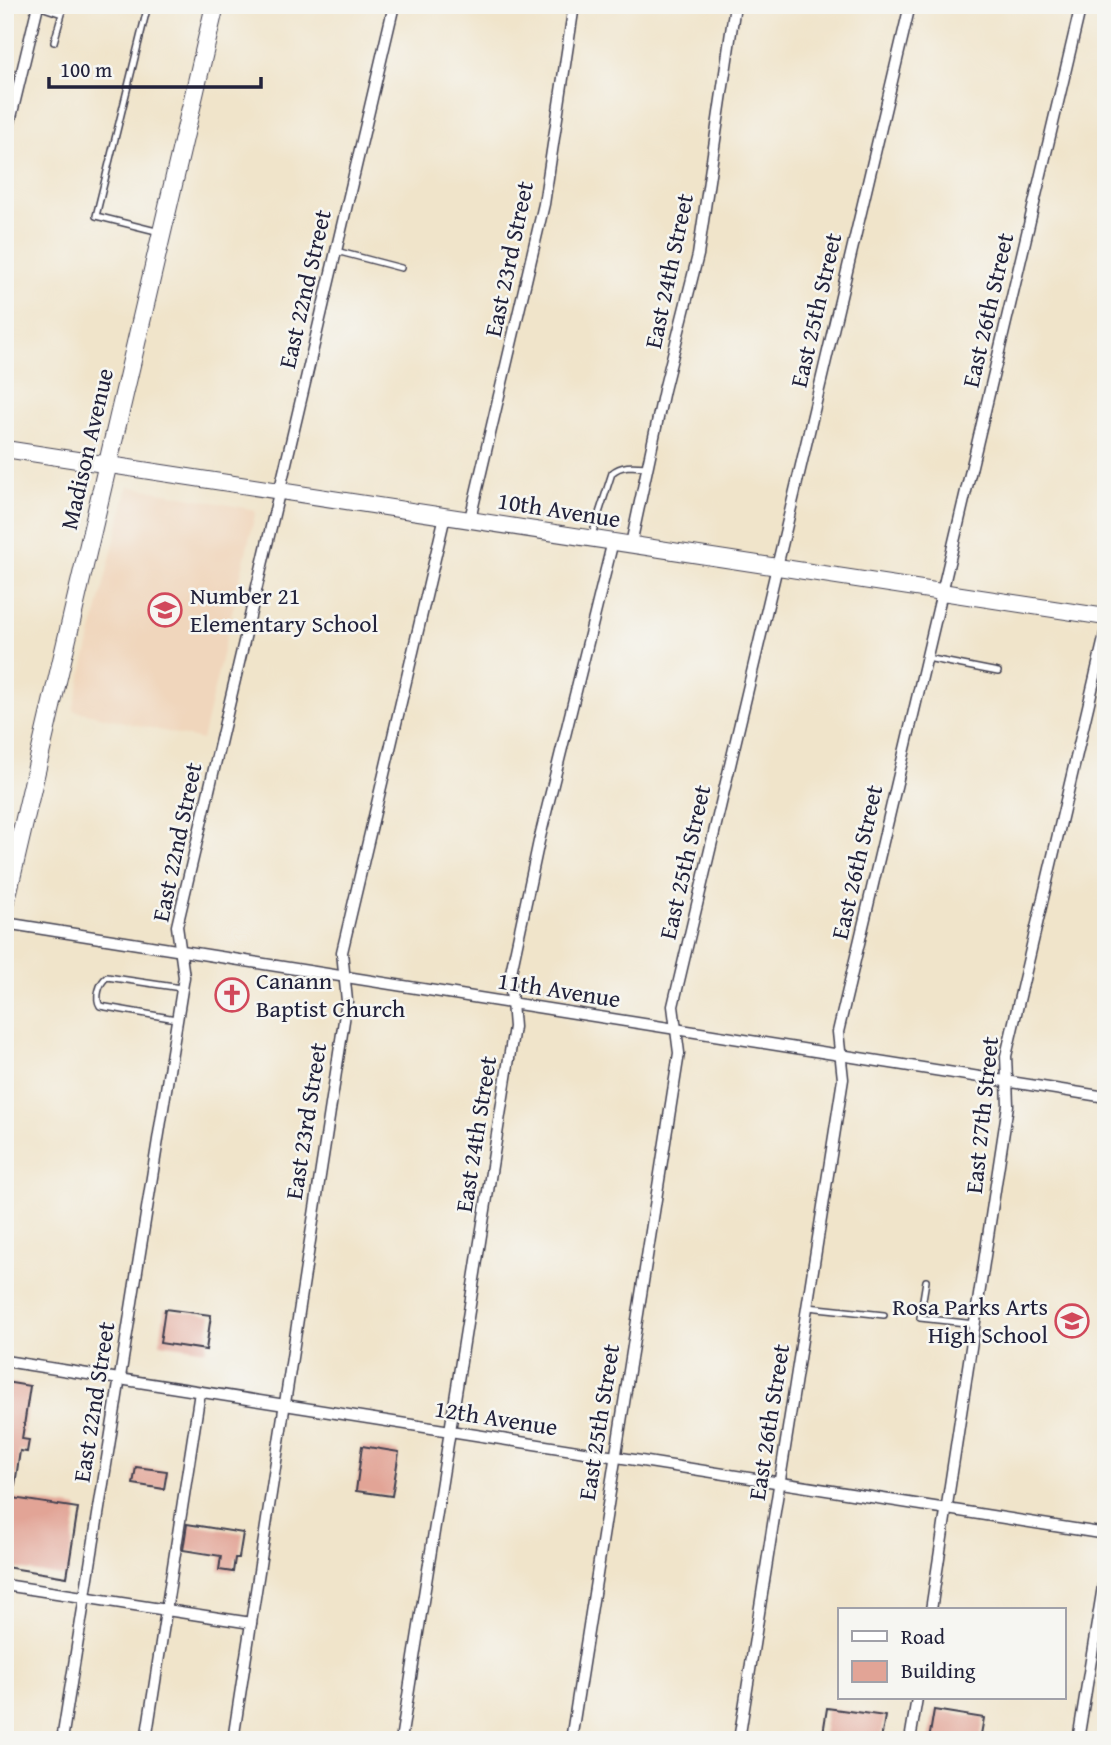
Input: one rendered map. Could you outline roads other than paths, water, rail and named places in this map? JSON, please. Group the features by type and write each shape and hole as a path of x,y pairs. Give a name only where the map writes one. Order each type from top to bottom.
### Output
{"main road":[{"name":"Madison Avenue","path":"5,904 215,8"},
{"name":"10th Avenue","path":"5,449 1106,617"}],"street":[{"name":"East 22nd Street","path":"62,1740 184,977 177,926 394,5"},
{"name":"East 23rd Street","path":"470,519 544,204 574,5"},
{"name":"East 24th Street","path":"631,544 664,390 698,255 735,5"},
{"name":"East 25th Street","path":"571,1740 679,1053 673,1006 910,5"},
{"name":"East 26th Street","path":"739,1740 843,1079 838,1032 1081,5"},
{"path":"5,142 38,6"},
{"name":"East 23rd Street","path":"233,1740 346,1001 342,952 445,516"},
{"name":"East 24th Street","path":"401,1740 514,1027 510,977 530,881 613,541"},
{"name":"East 27th Street","path":"931,1608 1008,1105 1006,1056 1106,630"},
{"name":"11th Avenue","path":"5,923 1106,1097"},
{"name":"12th Avenue","path":"5,1361 1106,1534"},
{"path":"146,1740 200,1392"},
{"path":"1078,1740 1106,1569"},
{"path":"5,1585 251,1623"},
{"path":"910,1740 917,1700"}],"lane":[{"path":"148,5 96,216 163,233"},
{"path":"191,5 215,8"},
{"path":"38,6 62,14 54,42"},
{"path":"336,251 401,268"},
{"path":"591,538 612,473 617,468 647,467"},
{"path":"927,658 998,672"},
{"path":"176,1019 100,1006 97,997 103,979 107,977 181,988"},
{"path":"926,1280 920,1318 975,1324"},
{"path":"808,1307 884,1315"}],"place":[{"name":"Number 21 Elementary School","path":"165,610"},
{"name":"Canann Baptist Church","path":"232,995"},
{"name":"Rosa Parks Arts High School","path":"1072,1321"}]}
